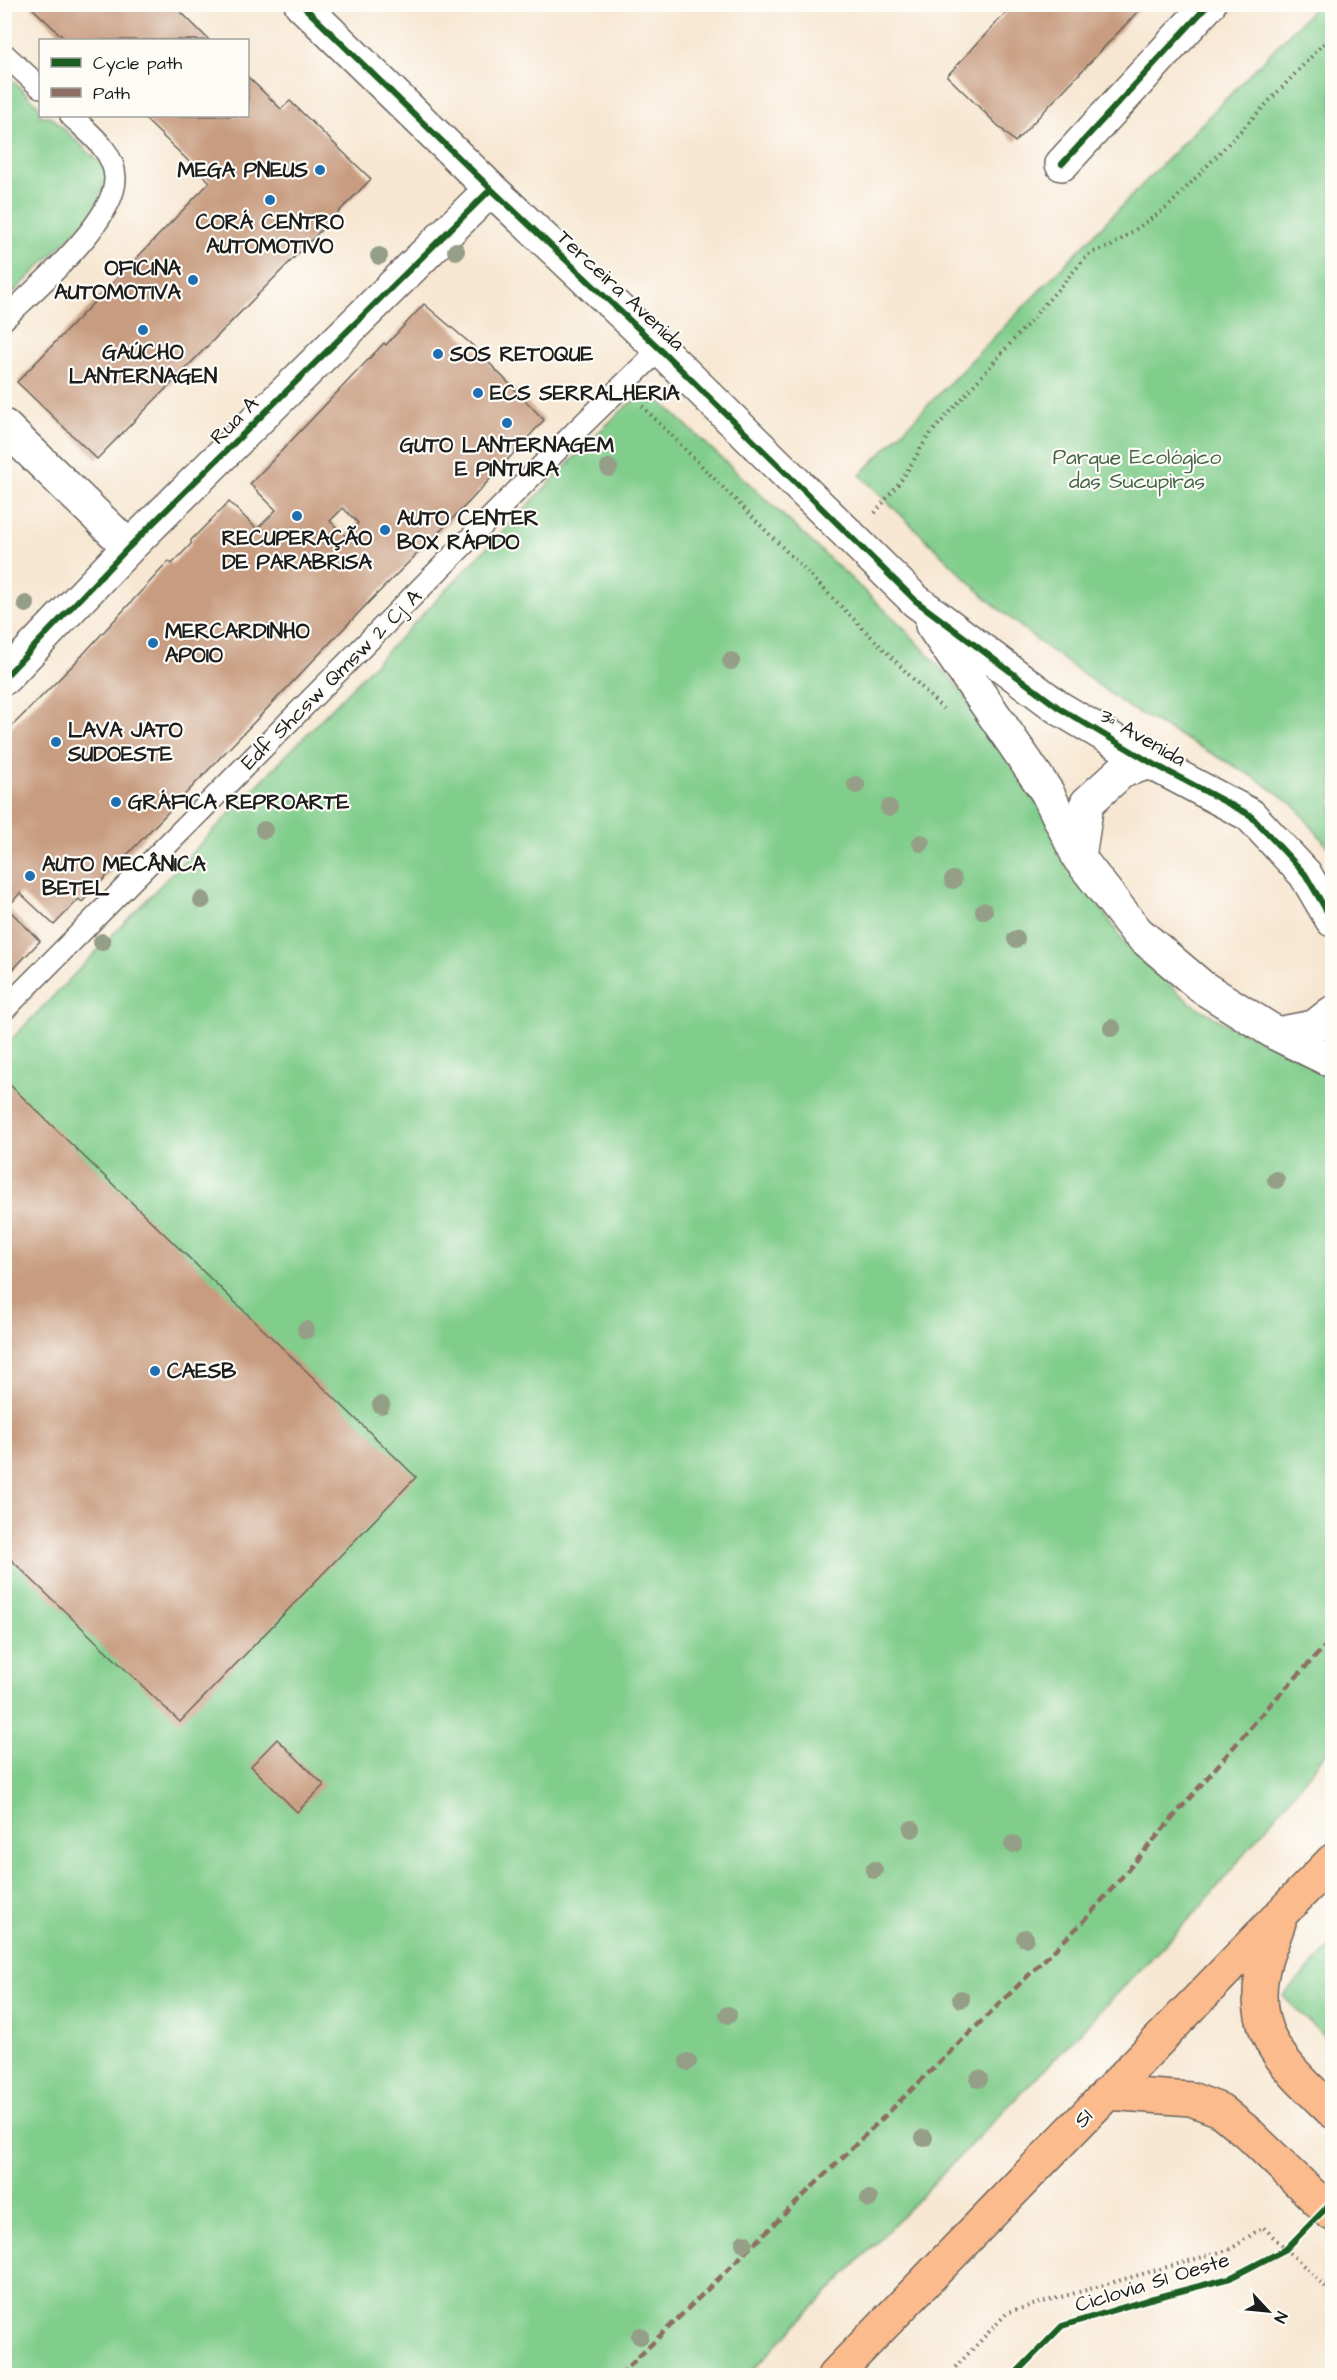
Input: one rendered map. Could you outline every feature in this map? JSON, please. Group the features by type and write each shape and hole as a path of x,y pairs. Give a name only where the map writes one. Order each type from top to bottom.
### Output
{"highway":[{"name":"S1","path":"834,2376 1332,1861"},
{"path":"1283,1912 1264,1962 1260,1995 1264,2028 1274,2049 1293,2073 1332,2111"},
{"path":"1107,2093 1191,2099 1220,2110 1248,2133 1330,2211"}],"street":[{"name":"Terceira Avenida","path":"301,4 660,349 916,601"},
{"path":"1062,165 1209,4"},
{"name":"Rua A","path":"4,678 129,547 491,189"},
{"path":"4,426 129,547"},
{"path":"916,601 1047,792 1079,858 1137,932 1202,987 1277,1034 1332,1061"},
{"name":"3ª Avenida","path":"916,601 1059,708 1150,762 1250,815 1305,874 1332,920"},
{"path":"1079,858 1086,803 1122,771 1150,762"},
{"path":"1277,1034 1314,1027 1332,1013"}],"lane":[{"path":"4,54 39,86"},
{"path":"4,319 72,254 104,212 113,193 116,177 109,156 97,139 72,117"},
{"name":"Edf Shcsw Qmsw 2 Cj A","path":"4,1010 660,349"}],"path":[{"path":"854,539 903,478 927,438 1090,253 1110,247 1168,207 1332,35"},
{"path":"622,386 946,711"},
{"path":"1276,2254 1286,2250 1330,2211"},
{"path":"947,2376 1008,2312 1231,2249 1263,2227 1332,2293"}],"green space":[{"name":"Parque Ecológico das Sucupiras","path":"1318,4 1332,5 1332,852 1294,805 1254,777 1130,708 1043,645 986,598 860,475"},
{"path":"5,77 9,77 39,106 39,117 51,117 109,171 94,213 5,301"},
{"path":"643,397 659,400 902,626 959,688 995,735 1108,919 1129,949 1189,1002 1224,1023 1306,1061 1332,1076 1332,1746 1201,1907 748,2375 5,2375 4,1047 597,434 630,403"},
{"path":"1332,1945 1332,2044 1283,1996"}],"building":[{"path":"28,4 173,4 208,39 65,39"},
{"path":"1014,4 1145,4 1015,142 947,76"},
{"path":"249,78 281,109 290,101 371,179 97,459 17,382 210,182 143,117 249,117"},
{"path":"424,304 471,344 544,420 469,502 371,600 82,902 79,899 54,925 20,893 7,908 40,941 4,979 4,734 74,664 169,561 172,564 191,544 191,540 229,502 257,529 276,510 250,484 384,343 386,345","holes":["343,508 358,523 346,536 330,521"]},
{"name":"CAESB","path":"10,1085 416,1477 180,1722 4,1553 4,1090"},
{"path":"277,1739 324,1785 297,1812 251,1766"}],"marked path":[{"path":"619,2376 1085,1920 1268,1707 1332,1639"}],"cycle path":[{"path":"301,4 660,349 916,601 1059,708 1150,762 1250,815 1305,874 1332,920"},
{"path":"1062,164 1209,4"},
{"path":"4,678 129,547 491,189"},
{"name":"Ciclovia S1 Oeste","path":"1013,2376 1062,2326 1230,2278 1286,2249 1332,2202"}],"place":[{"name":"MEGA PNEUS","path":"320,170"},
{"name":"CORÁ CENTRO AUTOMOTIVO","path":"270,200"},
{"name":"OFICINA AUTOMOTIVA","path":"193,280"},
{"name":"GAÚCHO LANTERNAGEN","path":"143,330"},
{"name":"SOS RETOQUE","path":"438,354"},
{"name":"ECS SERRALHERIA","path":"478,393"},
{"name":"GUTO LANTERNAGEM E PINTURA","path":"507,423"},
{"name":"RECUPERAÇÃO DE PARABRISA","path":"297,516"},
{"name":"AUTO CENTER BOX RÁPIDO","path":"385,530"},
{"name":"MERCARDINHO APOIO","path":"153,643"},
{"name":"LAVA JATO SUDOESTE","path":"56,742"},
{"name":"GRÁFICA REPROARTE","path":"116,802"},
{"name":"AUTO MECÂNICA BETEL","path":"30,876"},
{"name":"CAESB","path":"155,1371"}]}
